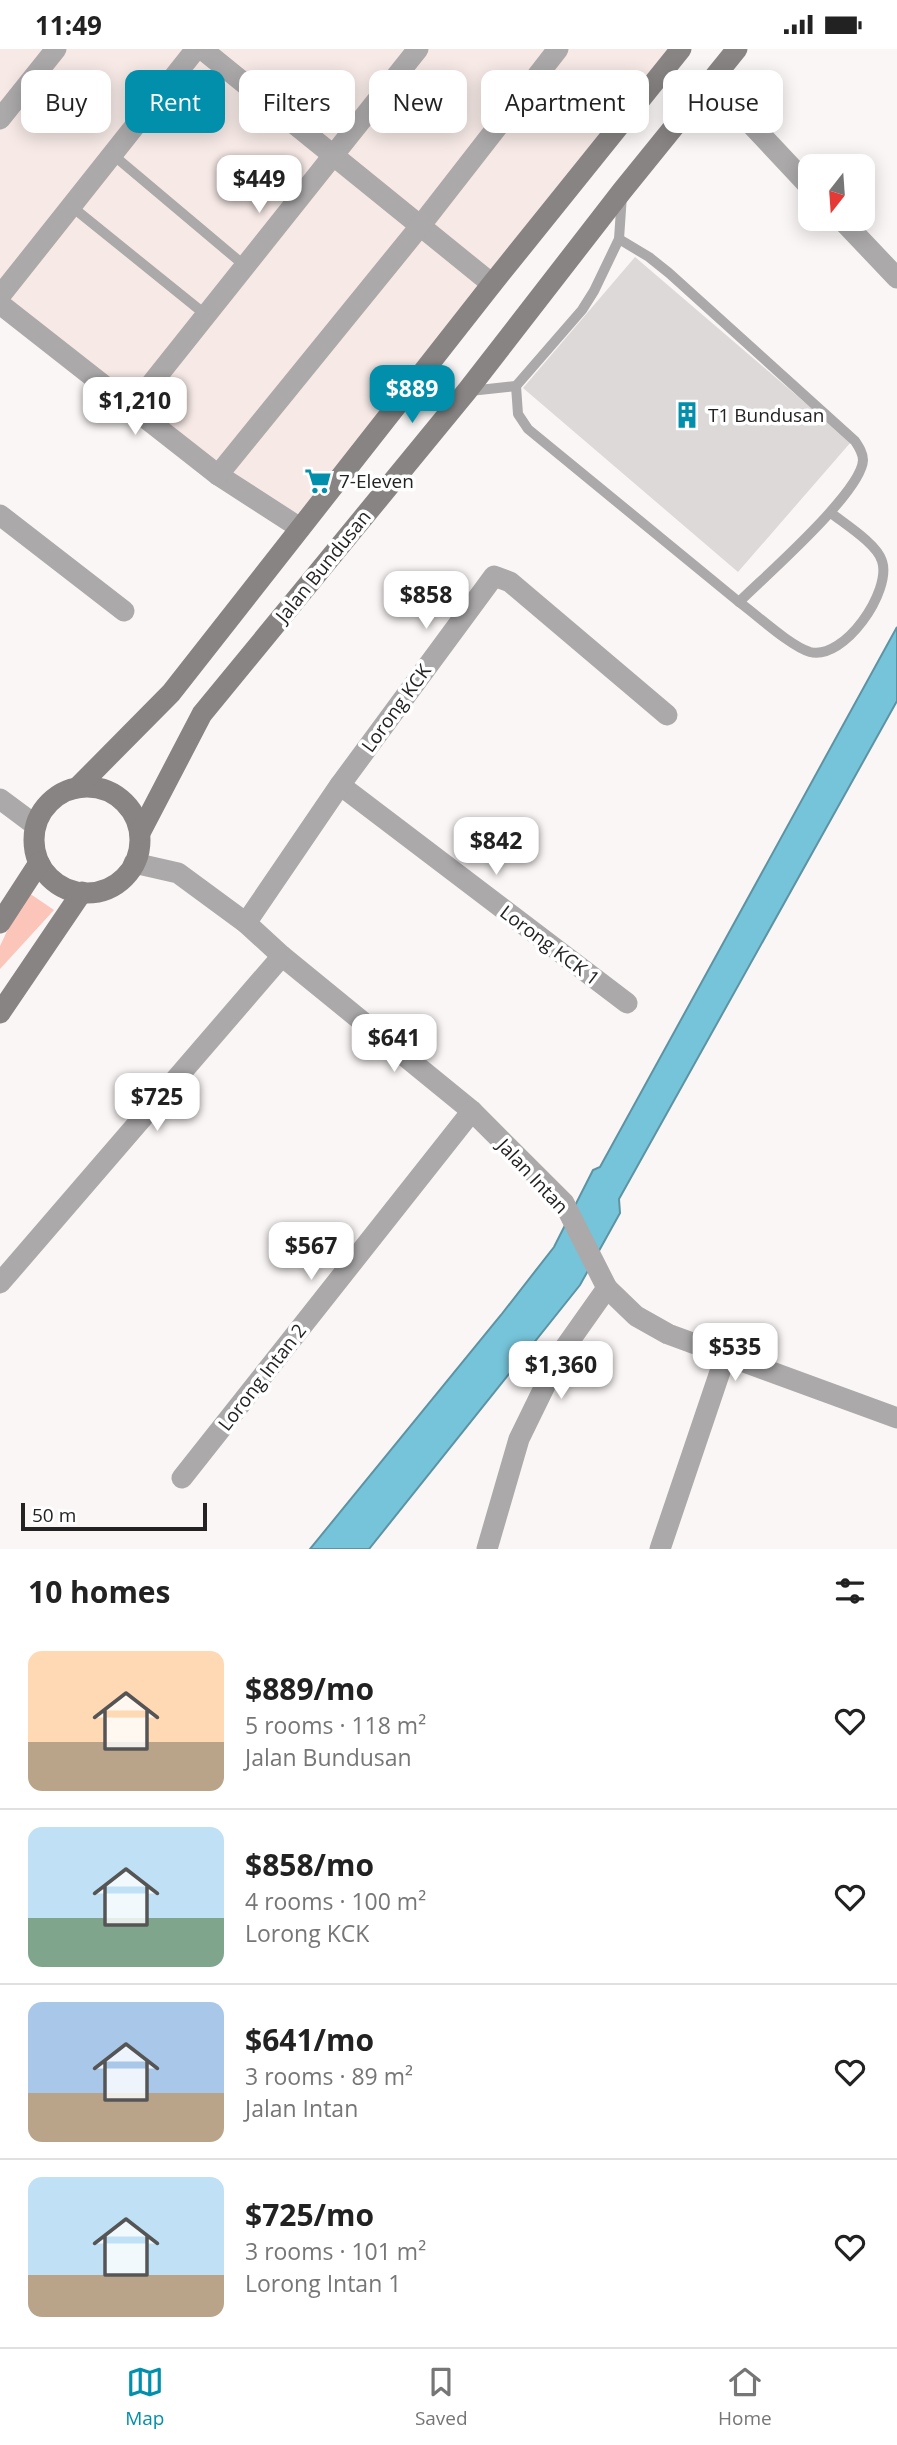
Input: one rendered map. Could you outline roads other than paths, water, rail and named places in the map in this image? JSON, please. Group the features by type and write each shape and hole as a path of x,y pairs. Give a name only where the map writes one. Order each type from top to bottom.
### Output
{"main road":[{"name":"Jalan Bundusan","path":"77,787 171,693 492,284 681,49"},
{"name":"Jalan Bundusan","path":"140,833 202,713 467,391 622,191 737,49"},
{"path":"77,787 111,792 125,803 135,817 140,833 139,849 125,876 113,886 98,891 82,892 65,887 50,877 39,863 34,838 35,825 51,800 77,787"},
{"path":"0,923 39,863"},
{"path":"0,1013 82,892"}],"street":[{"path":"0,118 56,49"},
{"path":"0,296 196,49"},
{"path":"202,49 492,284"},
{"path":"218,475 421,225 558,49"},
{"path":"132,408 415,50"},
{"path":"759,133 798,174"},
{"path":"852,231 897,278"},
{"path":"0,304 218,475 300,527"},
{"path":"0,516 124,611"},
{"name":"Lorong KCK","path":"246,923 340,785 494,576 510,582 667,715"},
{"name":"Lorong KCK 1","path":"340,785 627,1003"},
{"path":"0,799 35,825"},
{"name":"Jalan Intan","path":"134,863 178,873 246,923 282,956 472,1111 564,1203 607,1288"},
{"path":"0,1283 282,956"},
{"name":"Lorong Intan 2","path":"182,1478 472,1111"},
{"path":"488,1549 519,1439 561,1353 607,1288 636,1316 668,1334 897,1418"},
{"path":"660,1549 725,1357"}],"lane":[{"path":"113,154 245,266"},
{"path":"467,391 516,386 582,310 620,239 622,191"},
{"path":"71,206 206,315"},
{"path":"620,239 669,273 855,440 862,452 860,470 831,513 739,602"},
{"path":"516,386 518,414 528,429 739,602 800,648 812,653 827,652 845,641 863,619 883,578 882,560 871,545 831,513"}],"water":[{"path":"897,627 897,701 619,1199 620,1213 580,1285 369,1549 310,1549 554,1247 593,1170 600,1167"}],"place":[{"name":"T1 Bundusan","path":"687,415"},
{"name":"7-Eleven","path":"318,481"}]}
